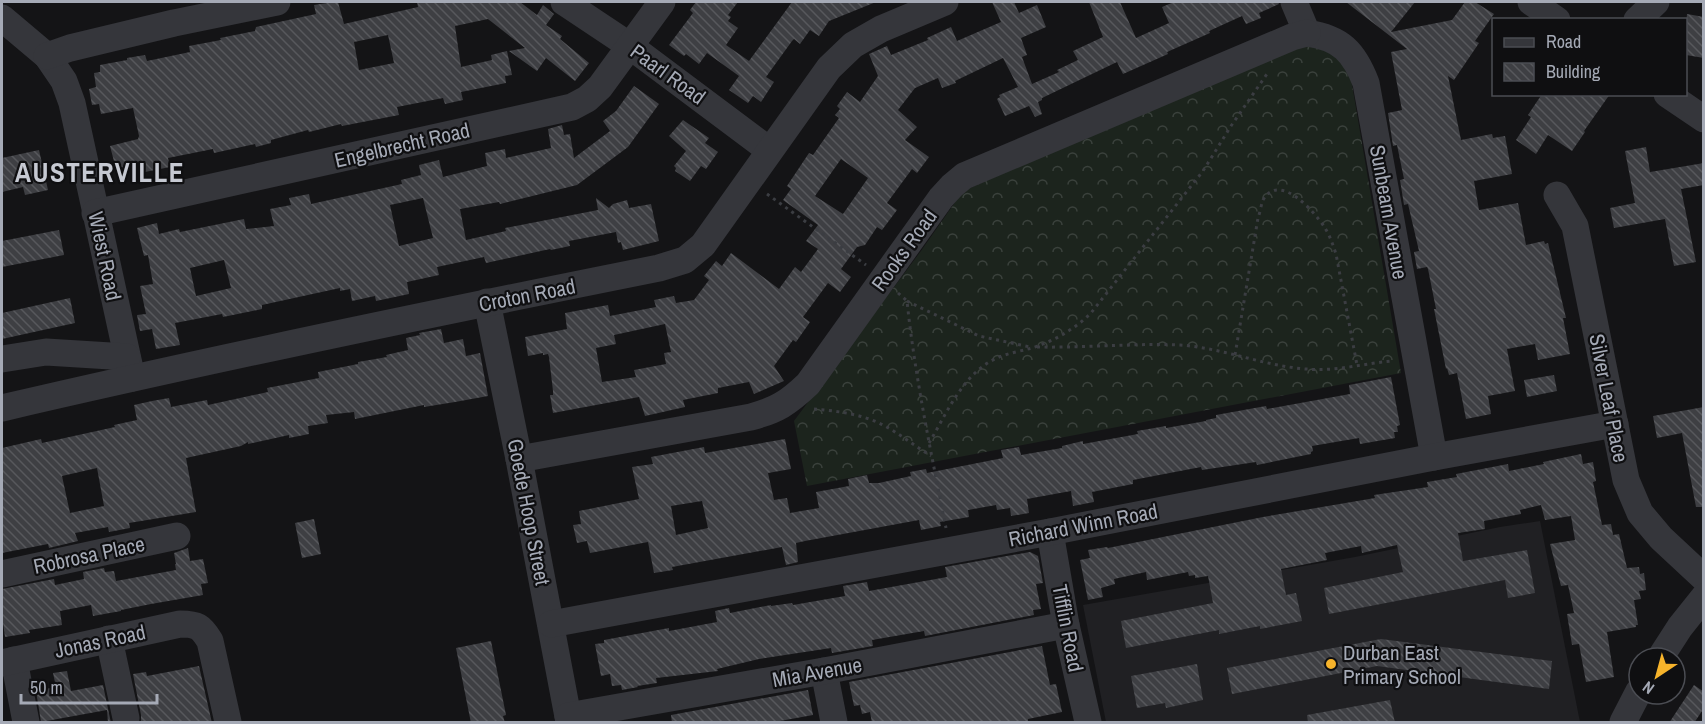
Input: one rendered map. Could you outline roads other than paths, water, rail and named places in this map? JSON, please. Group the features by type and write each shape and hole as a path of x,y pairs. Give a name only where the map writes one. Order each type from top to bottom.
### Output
{"street":[{"path":"46,56 171,12 277,2"},
{"name":"Paarl Road","path":"564,2 630,46 769,150"},
{"name":"Engelbrecht Road","path":"95,213 572,107 587,99 600,87 662,2"},
{"name":"Croton Road","path":"2,408 129,367 487,302 659,268 685,260 703,245 829,68 853,45 881,29 945,2"},
{"path":"1294,2 1296,36"},
{"path":"1531,2 1554,18"},
{"path":"1639,18 1656,2"},
{"name":"Wiest Road","path":"2,18 46,56 64,81 72,103 129,367"},
{"name":"Sunbeam Avenue","path":"1296,36 1322,35 1337,41 1359,65 1366,82 1434,457"},
{"name":"Rooks Road","path":"519,459 751,417 773,411 794,398 808,384 941,198 964,176 1296,36"},
{"path":"1670,96 1704,119"},
{"name":"Silver Leaf Place","path":"1557,195 1575,226 1626,480 1640,513 1661,538 1704,578"},
{"name":"Goede Hoop Street","path":"487,302 568,719"},
{"path":"2,359 46,351 129,367"},
{"name":"Richard Winn Road","path":"551,624 1615,424"},
{"name":"Tifflin Road","path":"1050,532 1086,722"},
{"name":"Robrosa Place","path":"2,574 177,536"},
{"path":"1668,646 1704,597"},
{"name":"Jonas Road","path":"8,661 180,624 191,624 198,626 210,641 228,723"},
{"name":"Mia Avenue","path":"568,719 1066,625"},
{"path":"109,639 126,718"},
{"path":"8,661 26,723"},
{"path":"824,671 834,723"},
{"path":"1623,723 1632,706"}],"place":[{"name":"Durban East Primary School","path":"1331,664"}],"district":[{"name":"AUSTERVILLE","path":"100,172"}]}
